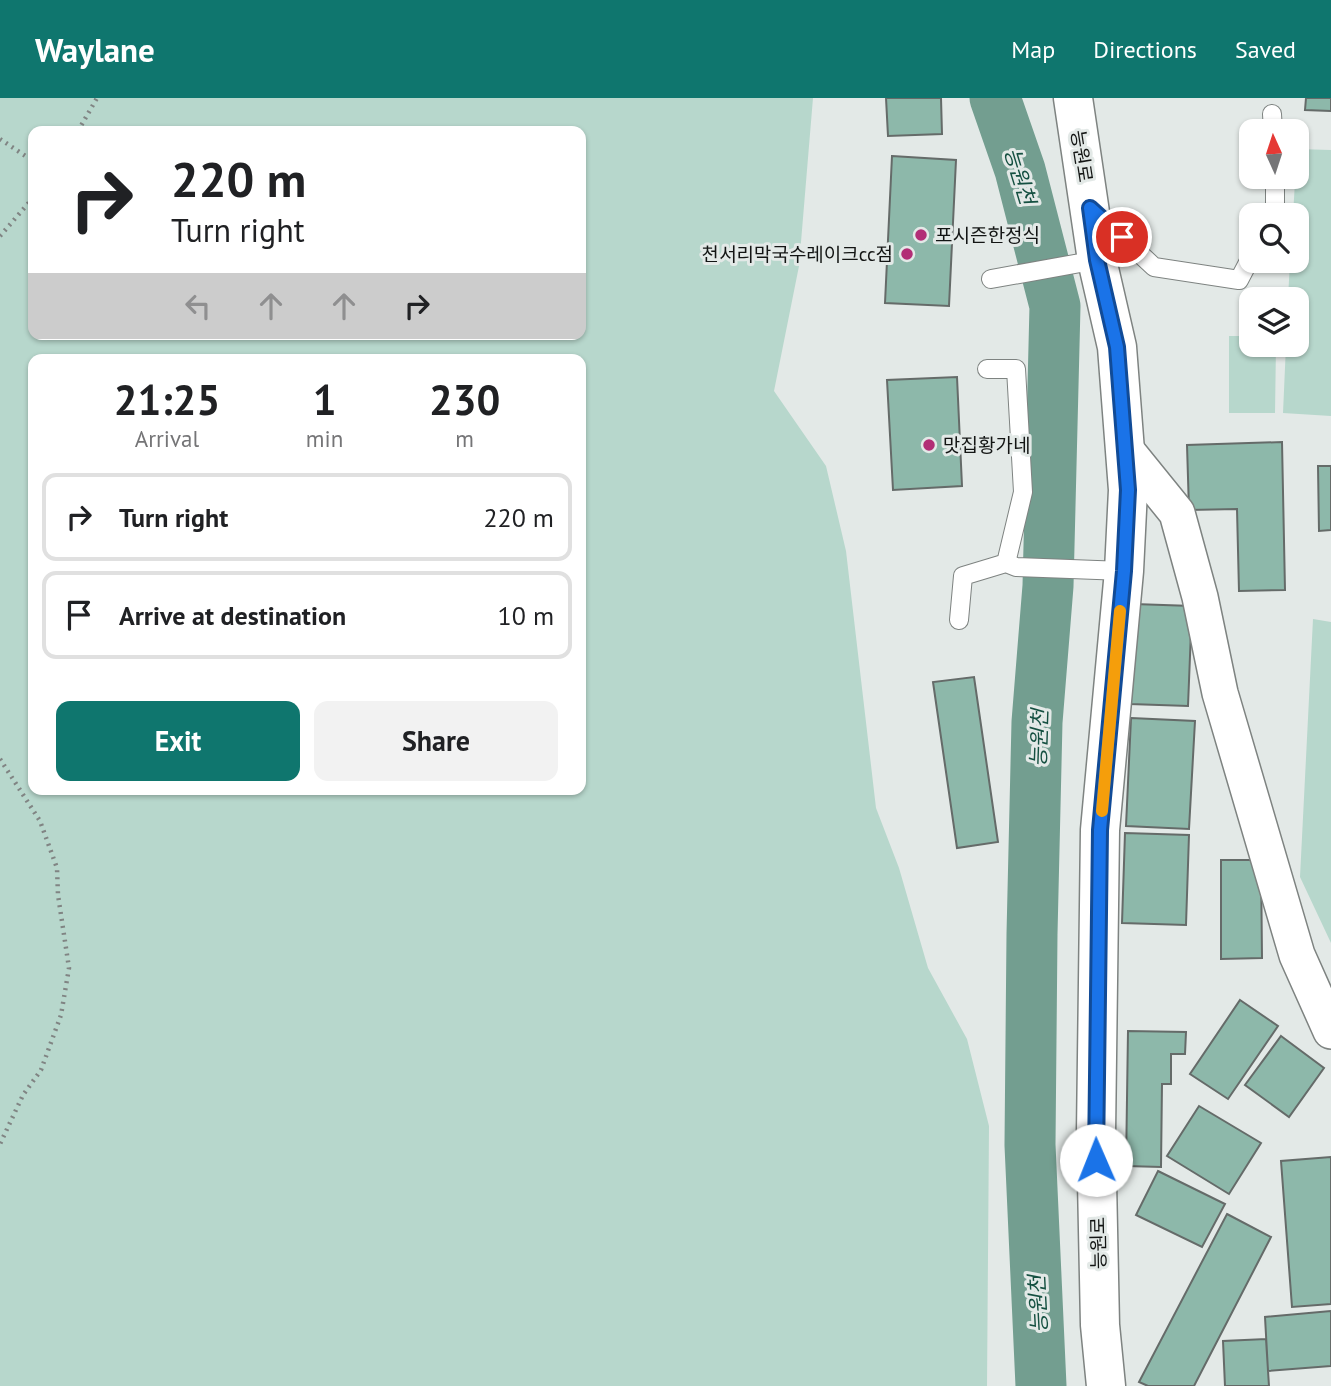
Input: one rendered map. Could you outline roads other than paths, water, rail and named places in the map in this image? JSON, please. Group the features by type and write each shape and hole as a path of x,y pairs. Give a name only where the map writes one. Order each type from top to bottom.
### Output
{"street":[{"name":"능원로","path":"1073,98 1095,260 1117,347 1128,490 1115,571 1100,830 1096,1133 1100,1325 1106,1386"},
{"path":"1126,450 1177,513 1200,597 1220,693 1297,955 1330,1027"}],"lane":[{"path":"1090,208 1154,267 1238,280 1242,273"},
{"path":"991,279 1095,260"},
{"path":"987,369 1016,369 1023,492 1011,565"},
{"path":"959,620 963,576 1011,565 1115,571"}],"waterway":[{"name":"능원천","path":"995,98 1020,170 1055,306 1048,586 1037,722 1032,934 1030,1145 1041,1386"}],"place":[{"name":"포시즌한정식","path":"921,235"},
{"name":"천서리막국수레이크cc점","path":"907,254"},
{"name":"맛집황가네","path":"929,445"}]}
